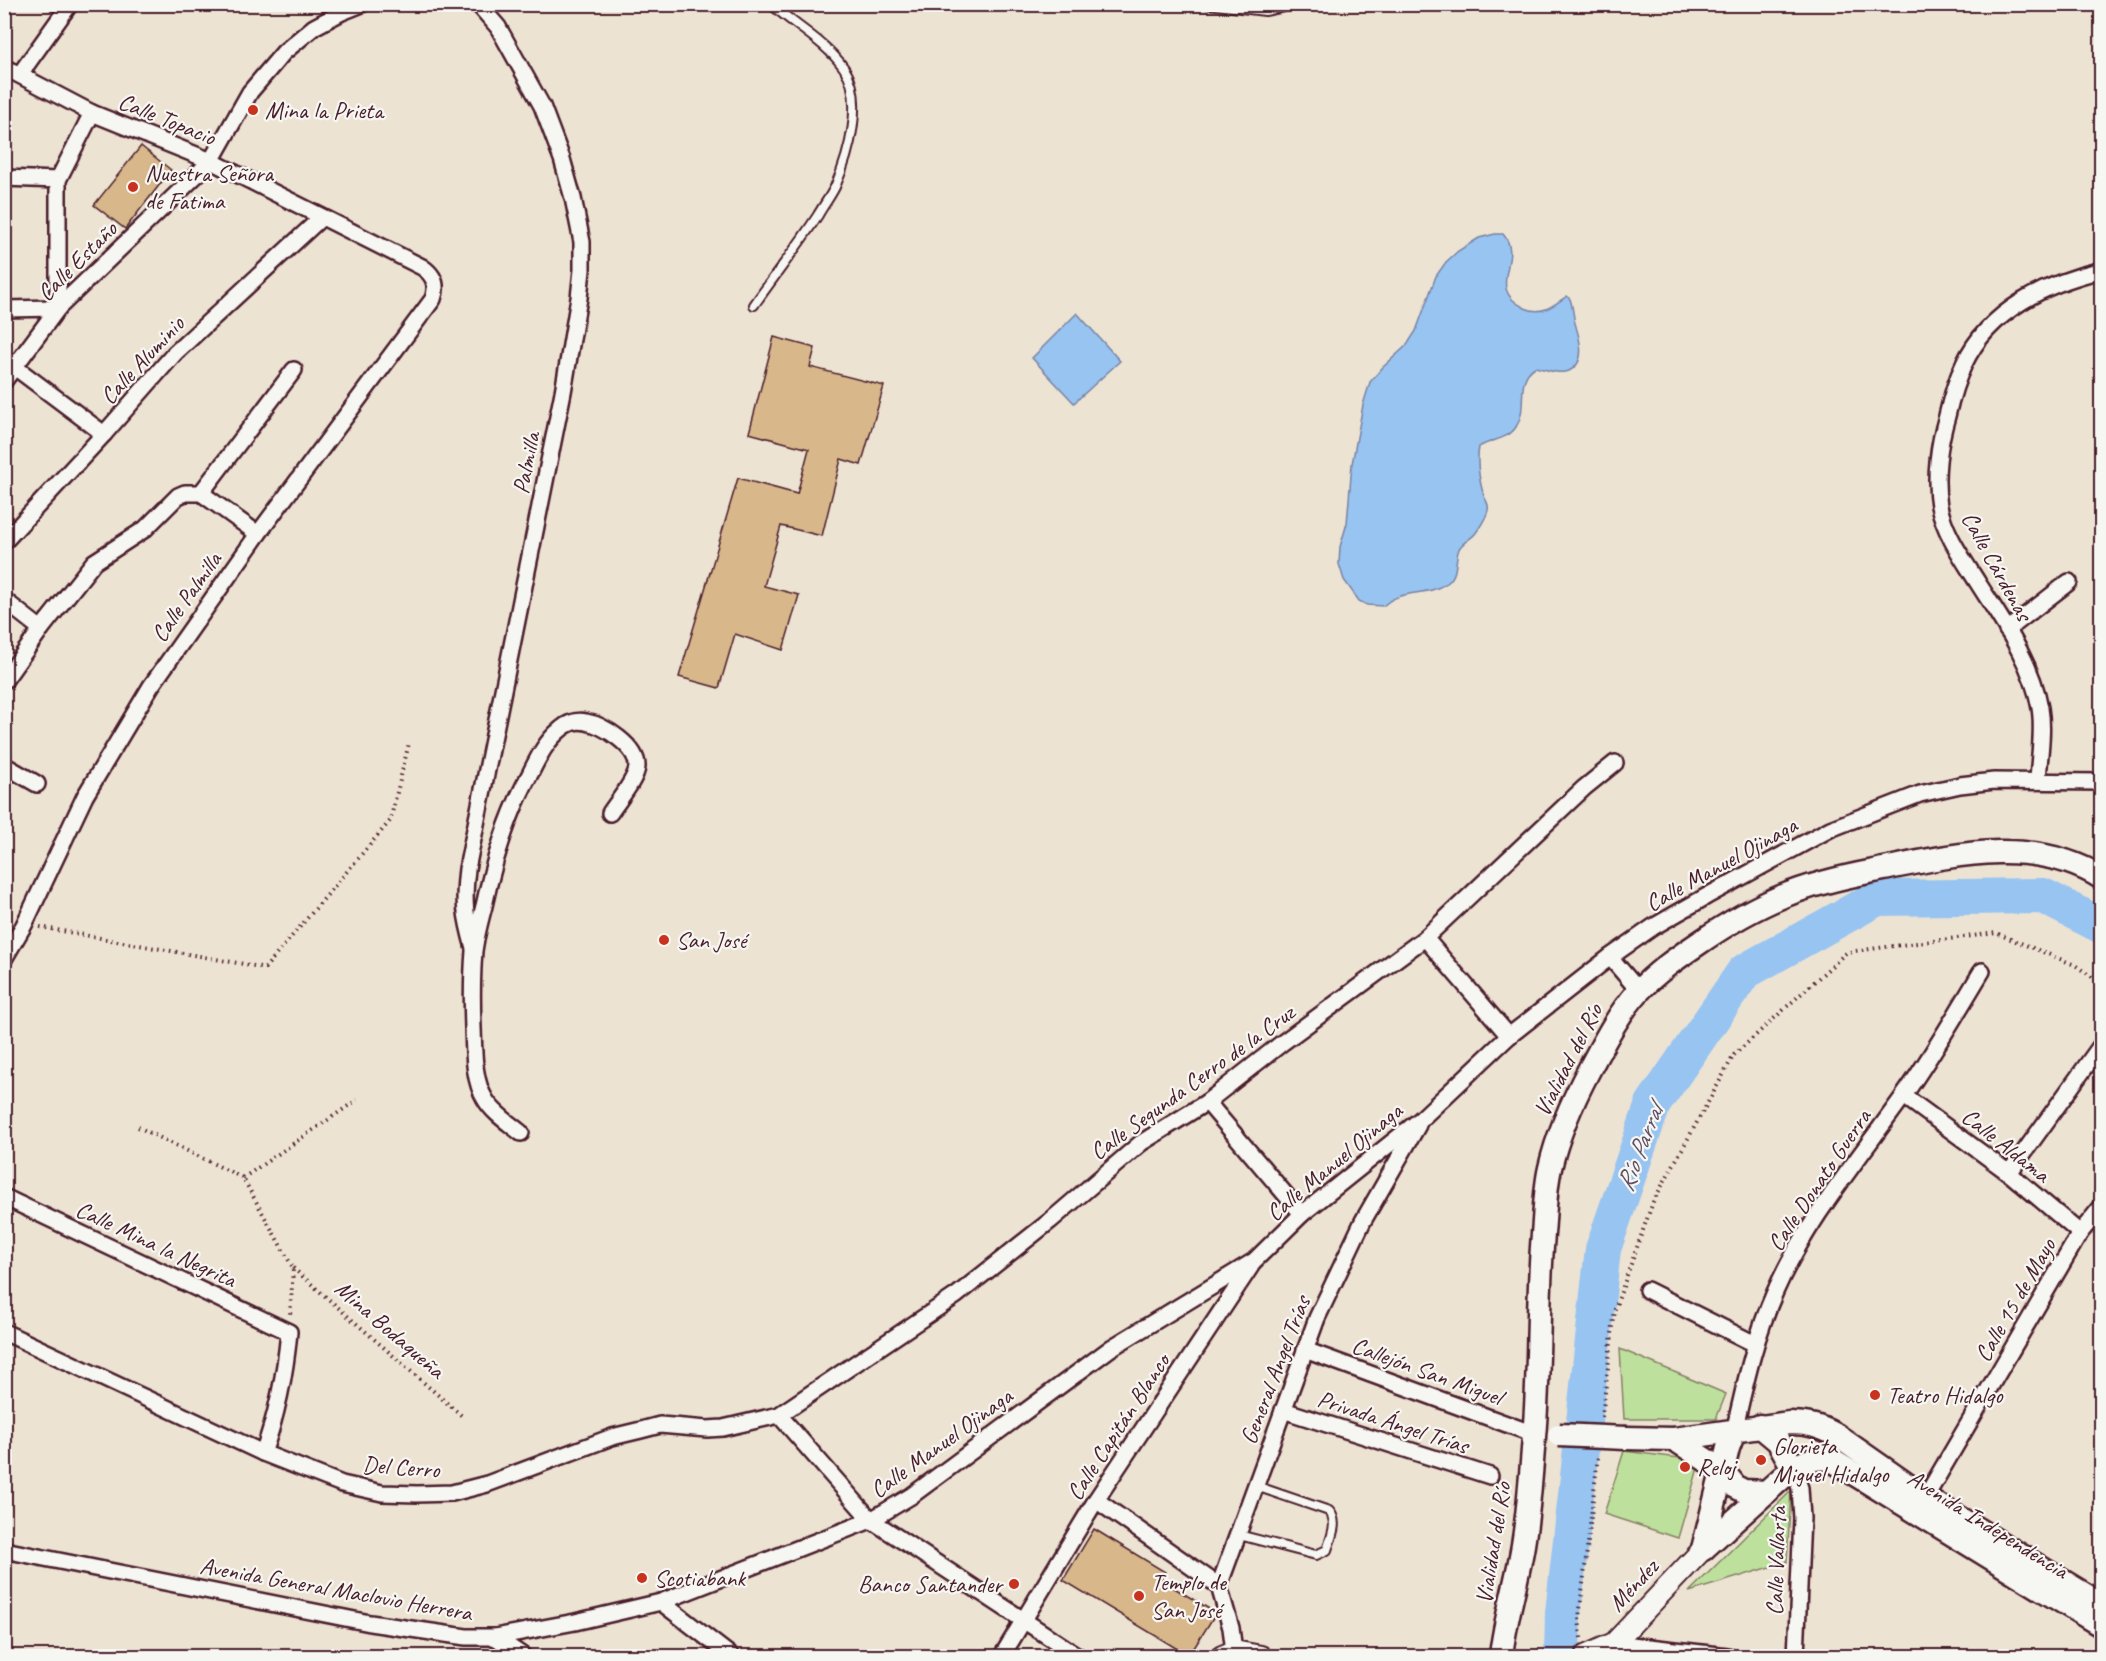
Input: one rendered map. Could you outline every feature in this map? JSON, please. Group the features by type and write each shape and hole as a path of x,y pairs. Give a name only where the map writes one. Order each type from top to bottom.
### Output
{"main road":[{"name":"Vialidad del Río","path":"1501,1656 1523,1544 1534,1434 1542,1250 1550,1169 1559,1135 1573,1100 1624,1009 1639,991 1676,959 1736,918 1796,889 1832,879 1957,855 1989,852 2022,852 2047,856 2070,863 2102,878"},
{"name":"Avenida Independencia","path":"1534,1434 1674,1439 1734,1432 1760,1426 1798,1423 1822,1428 1836,1435 1921,1505 2102,1626"},
{"path":"1760,1426 1778,1441 1793,1468"},
{"path":"1703,1549 1734,1432"},
{"path":"1674,1439 1723,1471 1736,1487 1744,1491 1766,1492"},
{"name":"Avenida Independencia","path":"1703,1549 1793,1468 1818,1458 1830,1459 1921,1505 2102,1605"}],"street":[{"path":"20,74 70,4"},
{"name":"Calle Estaño","path":"4,381 16,368 58,308 211,161 250,92 284,52 314,27 362,4"},
{"name":"Palmilla","path":"474,948 465,915 464,895 467,869 563,392 582,270 582,242 573,198 562,159 542,106 498,27 478,4"},
{"name":"Calle Topacio","path":"4,66 92,113 211,161 422,267 431,273 435,283"},
{"path":"4,309 58,308 58,180 92,113"},
{"path":"4,178 58,180"},
{"name":"Calle Aluminio","path":"4,542 176,353 322,217"},
{"name":"Calle Cárdenas","path":"2038,781 2041,733 2040,710 2034,685 2007,630 1960,555 1947,529 1939,506 1939,453 1953,392 1965,362 1980,338 1995,321 2016,304 2042,290 2077,276 2102,270"},
{"name":"Calle Palmilla","path":"4,959 24,925 85,796 151,686 258,534 433,299 436,291 435,283"},
{"path":"16,368 104,434"},
{"path":"201,493 294,370"},
{"path":"4,681 94,561 145,529 178,496 185,493 201,493 258,534"},
{"path":"2007,630 2069,582"},
{"path":"4,600 41,629"},
{"path":"521,1133 500,1116 485,1099 478,1079 474,1056 472,997 474,948 489,879 507,821 542,751 554,735 572,723 584,721 594,724 627,744 634,752 637,760 634,776 609,813"},
{"name":"Calle Segunda Cerro de la Cruz","path":"778,1415 957,1295 1050,1221 1141,1143 1207,1102 1425,938 1584,788 1615,764"},
{"path":"4,765 37,784"},
{"name":"Calle Manuel Ojinaga","path":"661,1602 871,1520 911,1496 1111,1348 1254,1261 1302,1214 1421,1119 1509,1036 1610,957 1653,927 1707,896 1840,825 1920,794 1960,785 1994,781 2102,782"},
{"path":"1425,938 1509,1036"},
{"path":"1610,957 1639,991"},
{"name":"Calle Donato Guerra","path":"1734,1432 1755,1344 1774,1292 1810,1226 1904,1096 1982,971"},
{"path":"2009,1173 2102,1044"},
{"name":"Calle Aldama","path":"1904,1096 2009,1173 2080,1233"},
{"path":"1207,1102 1302,1214"},
{"name":"General Angel Trías","path":"1220,1586 1317,1318 1363,1221 1421,1119"},
{"name":"Calle Mina la Negrita","path":"4,1197 289,1332"},
{"name":"Calle 15 de Mayo","path":"1921,1505 2080,1233 2102,1206"},
{"name":"Calle Capitán Blanco","path":"1002,1656 1096,1500 1254,1261"},
{"path":"1647,1290 1755,1344"},
{"name":"Del Cerro","path":"4,1332 263,1454 342,1484 382,1493 452,1493 487,1484 612,1437 660,1425 723,1428 778,1415"},
{"path":"263,1454 275,1421 280,1398 289,1332"},
{"name":"Callejón San Miguel","path":"1305,1350 1534,1434"},
{"name":"Privada Ángel Trías","path":"1282,1410 1490,1476"},
{"path":"778,1415 871,1520 1078,1656"},
{"name":"Calle Vallarta","path":"1793,1468 1800,1488 1802,1518 1796,1656"},
{"path":"1096,1500 1220,1586 1231,1628 1228,1654 1261,1656"},
{"name":"Méndez","path":"1598,1651 1703,1549"},
{"name":"Avenida General Maclovio Herrera","path":"4,1550 370,1623 466,1637 495,1637 575,1622 661,1602"},
{"path":"661,1602 731,1656"},
{"path":"495,1637 523,1656"},
{"path":"1598,1651 1728,1656"}],"lane":[{"path":"754,305 809,228 834,188 848,145 854,109 851,82 843,68 823,47 771,4"},
{"path":"1208,4 1265,10 1299,4"},
{"path":"1239,1535 1316,1555 1327,1550 1335,1522 1334,1516 1329,1511 1256,1486"}],"path":[{"path":"24,925 265,968 390,821 409,743"},
{"path":"1601,1428 1615,1309 1653,1202 1734,1054 1847,952 1996,933 2075,965 2102,984"},
{"path":"243,1178 357,1100"},
{"path":"138,1127 243,1178 293,1268 289,1332"},
{"name":"Mina Bodaqueña","path":"293,1268 463,1417"},
{"path":"1598,1452 1579,1618 1598,1651"}],"green space":[{"path":"1620,1349 1726,1394 1716,1419 1624,1419"},
{"path":"1624,1451 1687,1459 1698,1468 1678,1538 1604,1514"},
{"path":"1791,1491 1787,1562 1689,1592"}],"water":[{"path":"1503,234 1509,244 1510,253 1505,282 1507,292 1513,300 1525,308 1537,311 1548,308 1567,296 1570,299 1581,349 1579,362 1565,372 1535,367 1525,379 1522,411 1516,427 1504,437 1479,447 1479,476 1488,510 1477,532 1459,549 1455,571 1451,579 1439,588 1399,596 1383,606 1367,605 1359,601 1344,580 1339,564 1340,547 1347,523 1352,464 1363,405 1370,382 1407,345 1416,331 1436,276 1446,262 1458,251 1479,238"},
{"path":"1077,313 1120,361 1074,403 1032,358"}],"building":[{"name":"Nuestra Señora de Fatima","path":"141,146 171,170 125,229 94,205"},
{"path":"774,337 815,348 810,367 884,386 861,465 841,459 822,536 781,526 764,586 799,595 783,650 735,634 719,688 679,677 738,478 797,494 809,449 749,433"},
{"name":"Templo de San José","path":"1094,1529 1165,1572 1161,1580 1216,1613 1189,1656 1063,1580"}],"waterway":[{"name":"Río Parral","path":"1562,1656 1563,1613 1603,1249 1653,1104 1744,972 1877,898 2043,896 2102,926"}],"place":[{"name":"Mina la Prieta","path":"253,110"},
{"name":"Nuestra Señora de Fatima","path":"133,187"},
{"name":"San José","path":"664,940"},
{"name":"Teatro Hidalgo","path":"1875,1395"},
{"name":"Glorieta Miguel Hidalgo","path":"1761,1460"},
{"name":"Reloj","path":"1685,1467"},
{"name":"Scotiabank","path":"642,1578"},
{"name":"Banco Santander","path":"1014,1584"},
{"name":"Templo de San José","path":"1139,1596"}]}
